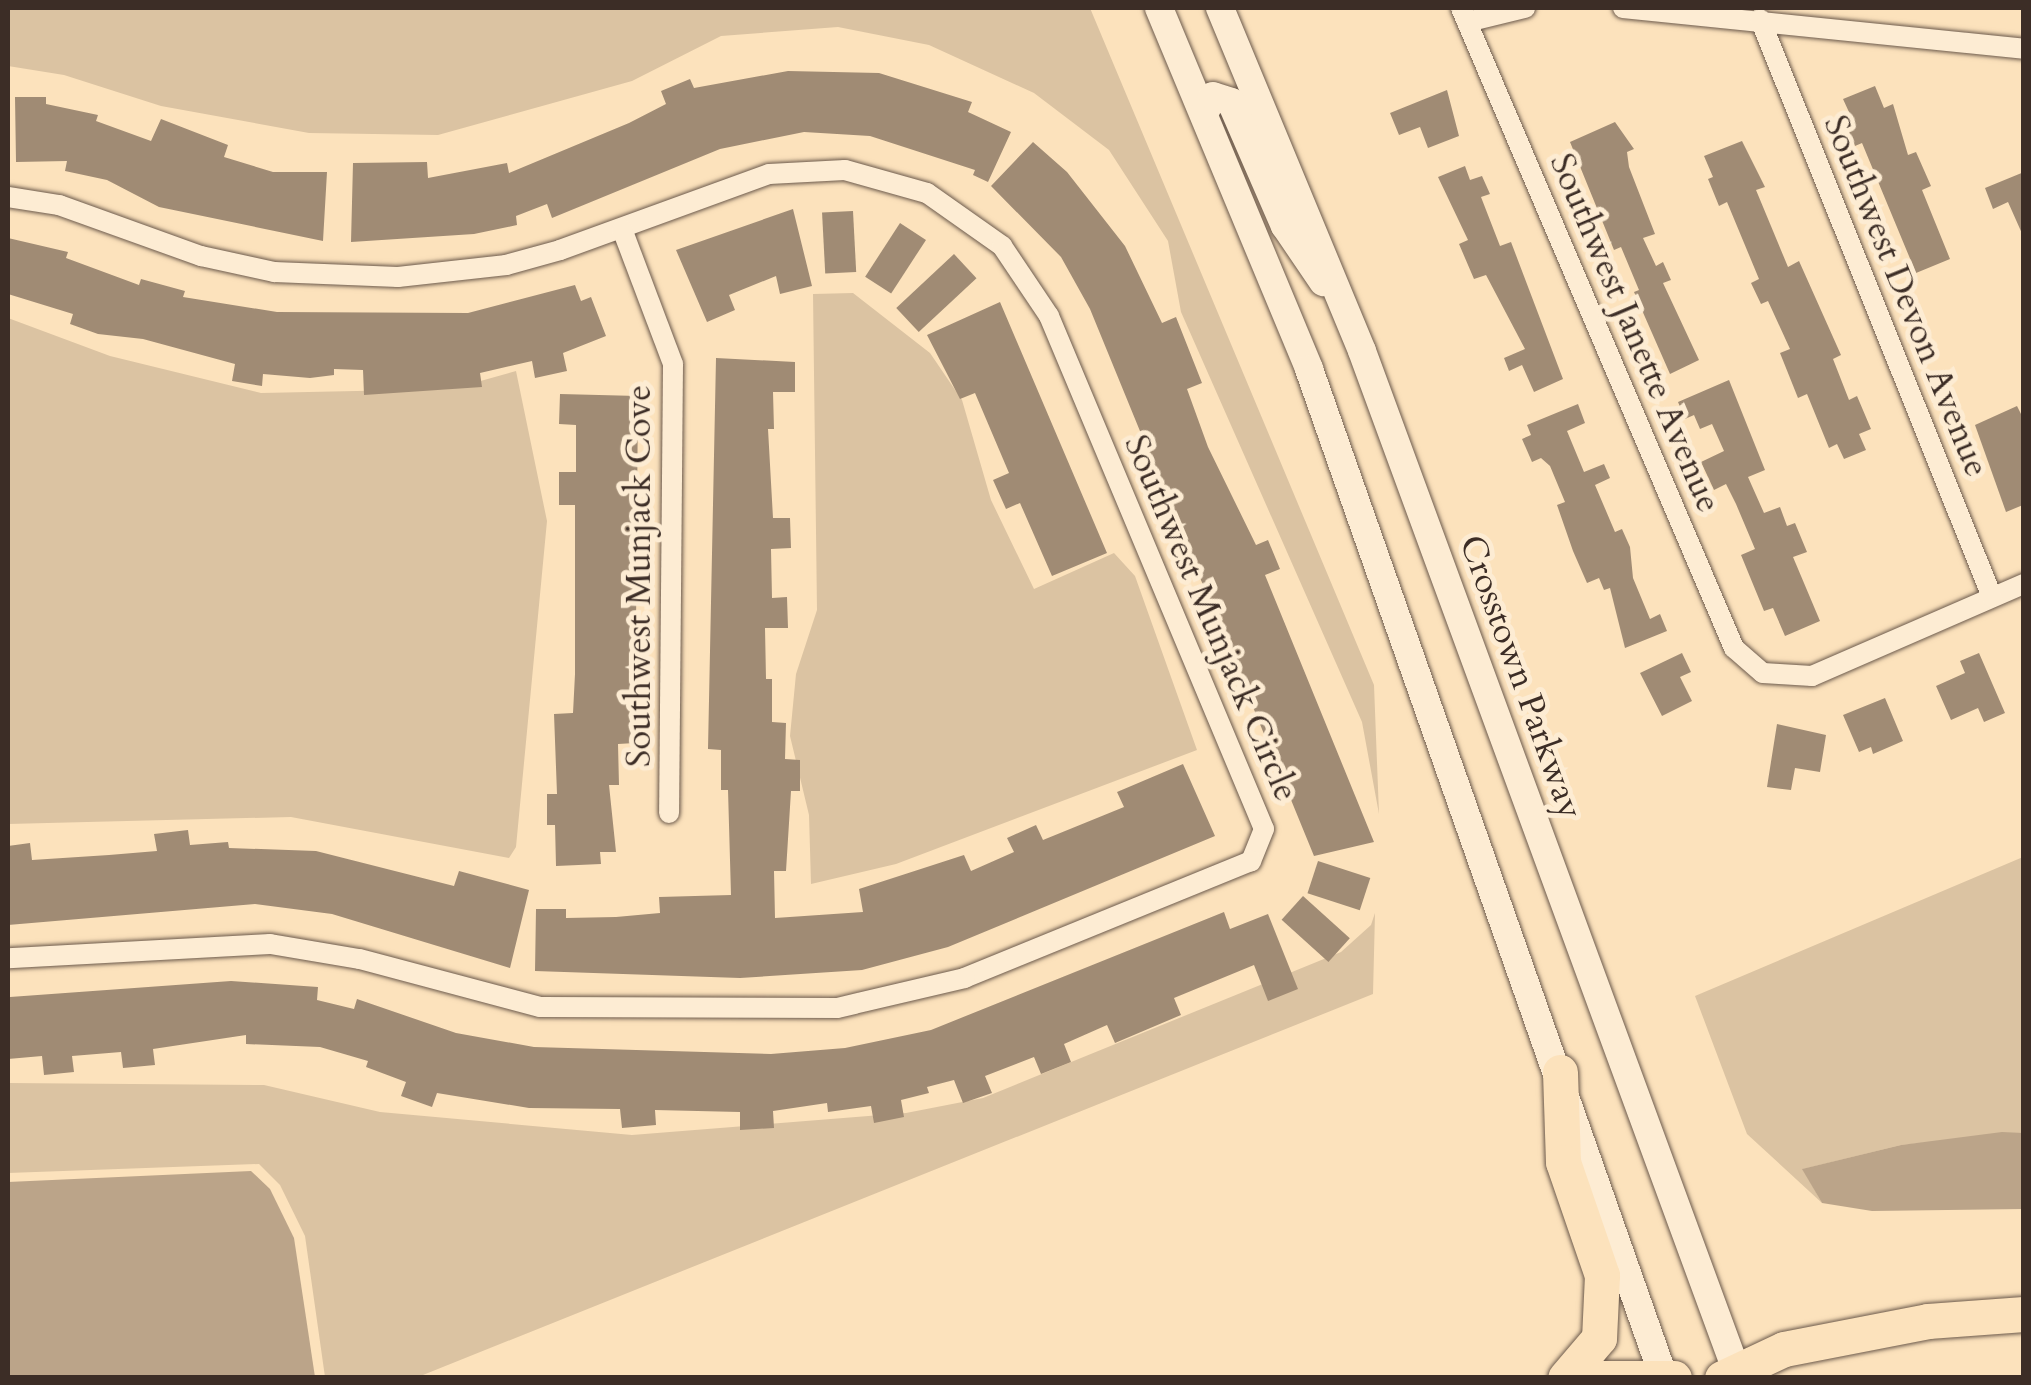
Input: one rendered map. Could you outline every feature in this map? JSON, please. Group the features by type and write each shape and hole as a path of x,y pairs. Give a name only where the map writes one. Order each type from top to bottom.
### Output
{"highway":[{"path":"1560,1072 1563,1162 1602,1276 1599,1338 1565,1378"},
{"path":"1732,1374 1784,1349 1928,1321 2024,1314"},
{"path":"1603,1378 1667,1376"}],"main road":[{"path":"1160,8 1309,369 1667,1376"},
{"name":"Crosstown Parkway","path":"1220,8 1344,306 1732,1374"},
{"path":"1204,114 1214,96 1231,102 1285,226 1344,306"}],"street":[{"path":"1464,14 1525,8"},
{"path":"1623,8 1760,18 2024,49"},
{"name":"Southwest Janette Avenue","path":"1464,14 1734,648 1763,672 1812,676 1992,597"},
{"name":"Southwest Devon Avenue","path":"1760,18 1992,597"},
{"name":"Southwest Munjack Circle","path":"8,197 58,204 201,256 334,276 398,278 506,265 622,229 769,174 844,170 927,193 1002,246 1049,316 1264,829 1258,854 965,978 837,1008 540,1007 359,959 270,944 8,958"},
{"name":"Southwest Munjack Cove","path":"622,229 673,364 669,814"},
{"path":"1992,597 2024,584"}],"shaded area":[{"path":"8,8 1090,8 1374,685 1379,814 1362,722 1181,312 1168,241 1109,150 1034,93 929,45 838,27 721,36 632,81 438,135 309,133 161,106 64,75 8,66"},
{"path":"853,293 930,353 962,400 991,500 1034,589 1114,553 1135,576 1197,750 896,864 811,884 809,815 790,736 796,674 817,610 813,294"},
{"path":"8,318 110,356 261,393 452,389 516,371 547,521 516,847 509,858 291,817 8,824"},
{"path":"2023,857 2023,1133 1901,1145 1803,1169 1822,1203 1747,1134 1695,996"},
{"path":"1375,913 1373,994 418,1377 325,1377 305,1236 280,1185 259,1164 8,1173 8,1083 264,1085 380,1112 632,1135 906,1113 983,1098 1341,952 1371,925"},
{"path":"2002,1132 2023,1133 2023,1209 1872,1211 1822,1203 1802,1169 1901,1145"},
{"path":"251,1171 270,1189 294,1238 315,1377 8,1377 8,1182"}],"building":[{"path":"788,71 879,73 972,102 968,112 1011,132 988,182 973,175 975,170 870,136 804,132 720,149 552,218 547,204 516,216 517,225 474,234 351,242 353,163 427,162 428,178 507,163 509,173 666,104 661,91 690,79 694,88"},
{"path":"1875,86 1884,108 1893,104 1908,155 1916,152 1931,186 1922,190 1950,259 1916,273 1862,143 1855,146 1846,126 1854,123 1843,99"},
{"path":"1447,90 1459,136 1428,148 1420,127 1399,135 1390,113"},
{"path":"15,97 46,97 46,104 98,115 96,121 151,141 161,119 228,145 224,157 273,172 327,172 323,241 159,207 107,180 65,171 67,161 16,162"},
{"path":"1615,122 1634,149 1627,152 1629,167 1655,234 1643,238 1656,266 1663,262 1671,280 1663,283 1699,360 1670,374 1634,292 1639,290 1621,247 1614,250 1570,142"},
{"path":"1742,141 1765,187 1756,190 1788,267 1799,261 1841,355 1833,359 1849,400 1857,396 1871,429 1859,434 1866,450 1844,459 1837,444 1829,448 1807,394 1798,398 1780,353 1790,349 1768,301 1761,304 1751,283 1759,279 1727,202 1719,206 1708,179 1713,177 1704,156"},
{"path":"1033,142 1067,172 1125,246 1162,323 1176,317 1202,383 1187,389 1208,447 1256,545 1268,540 1280,569 1265,575 1374,842 1314,856 1090,309 1061,257 991,186"},
{"path":"1465,166 1470,180 1482,176 1490,194 1481,197 1500,246 1511,242 1563,379 1534,392 1522,365 1509,371 1504,358 1525,349 1486,275 1474,279 1459,244 1468,240 1438,177"},
{"path":"2024,172 2024,238 2008,202 1993,209 1985,188"},
{"path":"793,209 812,286 780,294 776,276 729,295 735,310 707,322 676,250"},
{"path":"853,211 856,272 825,274 822,213"},
{"path":"900,223 926,240 891,294 865,277"},
{"path":"8,238 68,252 66,258 139,285 141,279 185,291 183,297 277,312 468,313 575,285 581,301 591,297 606,336 563,353 567,371 535,378 532,361 480,373 482,387 364,395 363,370 334,369 334,375 310,378 263,374 262,386 232,381 235,364 143,339 98,334 70,324 73,314 8,294"},
{"path":"954,254 977,278 919,332 896,308"},
{"path":"1000,302 1107,553 1052,576 1020,503 1006,509 993,480 1009,473 975,393 960,399 927,335"},
{"path":"716,358 795,362 795,392 773,392 774,429 768,429 773,518 790,518 791,548 771,549 772,598 787,597 788,628 765,628 766,679 772,679 772,722 786,723 785,759 800,760 800,791 791,791 786,871 774,871 775,918 863,912 859,889 964,855 971,871 1014,852 1007,838 1036,825 1043,840 1124,807 1117,792 1183,764 1215,836 948,947 862,970 740,978 535,971 536,909 566,909 566,918 616,917 660,913 659,897 731,895 728,790 721,790 721,750 708,749"},
{"path":"1729,380 1765,470 1748,477 1764,513 1780,507 1787,526 1795,523 1807,552 1793,557 1820,621 1785,636 1773,608 1764,611 1741,555 1755,549 1736,504 1726,484 1714,490 1701,462 1724,451 1712,424 1700,429 1694,415 1685,419 1678,402"},
{"path":"560,394 638,396 635,743 618,744 619,785 609,785 616,852 600,852 601,864 556,866 555,825 547,825 547,794 557,794 554,714 573,713 575,674 575,505 559,505 559,472 576,472 576,425 559,424"},
{"path":"1578,404 1585,423 1567,431 1584,472 1604,464 1610,478 1595,485 1615,532 1622,529 1630,547 1633,578 1650,619 1660,614 1667,631 1625,648 1610,588 1604,590 1599,578 1587,583 1573,551 1557,505 1565,502 1550,466 1541,458 1532,462 1522,439 1531,435 1527,425"},
{"path":"2017,406 2024,420 2023,505 2006,512 1975,425"},
{"path":"1682,653 1691,672 1680,677 1692,701 1662,716 1640,673"},
{"path":"1979,653 2005,713 1984,722 1978,708 1951,720 1936,686 1965,673 1960,661"},
{"path":"1885,698 1903,741 1873,754 1871,747 1859,752 1843,715"},
{"path":"1777,724 1826,735 1820,772 1795,768 1791,790 1767,787"},
{"path":"188,830 190,845 228,842 229,848 316,851 454,886 459,871 529,890 510,968 332,914 255,904 8,925 8,846 30,843 32,860 157,851 154,834"},
{"path":"1318,861 1370,878 1360,910 1307,893"},
{"path":"1303,896 1350,938 1328,962 1282,920"},
{"path":"1224,912 1230,929 1268,914 1298,989 1268,1001 1254,965 1174,998 1181,1015 1115,1043 1107,1025 1064,1044 1071,1062 1041,1074 1034,1057 985,1076 992,1093 963,1103 954,1080 927,1087 929,1093 901,1100 904,1117 874,1123 871,1106 828,1112 827,1103 773,1111 774,1128 740,1130 740,1112 655,1110 656,1125 622,1128 620,1109 529,1108 437,1093 432,1107 401,1096 406,1082 366,1067 368,1061 320,1047 246,1044 246,1035 153,1049 155,1065 123,1068 121,1052 72,1056 74,1072 44,1075 42,1056 8,1059 10,997 231,981 318,987 317,1000 354,1009 357,999 456,1033 534,1047 771,1054 845,1048 931,1030"}]}
